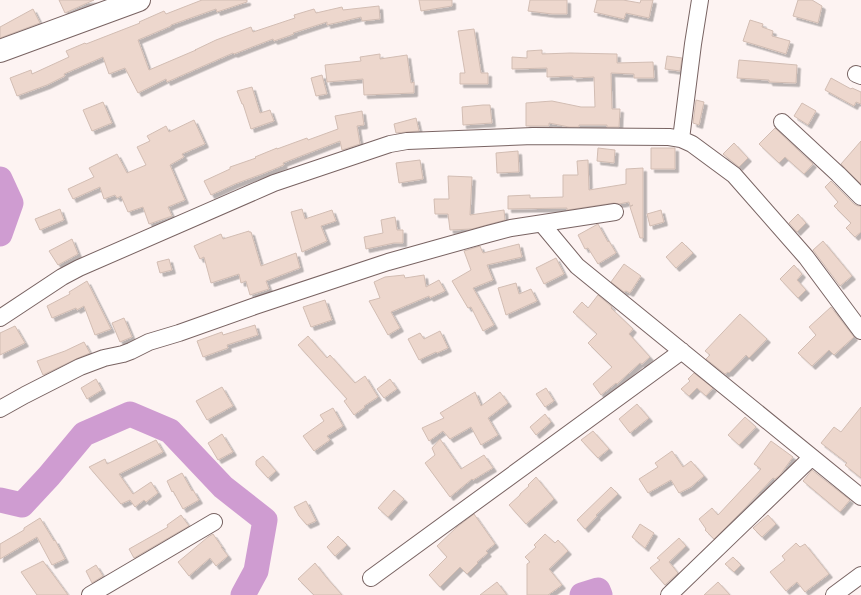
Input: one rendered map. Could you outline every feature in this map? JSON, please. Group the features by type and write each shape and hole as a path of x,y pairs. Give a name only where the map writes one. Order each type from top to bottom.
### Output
{"main road":[{"path":"0,51 139,0"}],"street":[{"path":"681,139 700,0"},
{"path":"782,122 861,197"},
{"path":"0,318 79,268 274,183 390,144 407,141 533,136 669,137 681,139 692,144 734,175 806,257 861,331"},
{"path":"0,409 24,395 80,367 104,358 123,354 150,342 388,262 511,228 615,212"},
{"path":"542,224 577,266 861,496"},
{"path":"371,578 682,351"},
{"path":"669,595 812,457"},
{"path":"90,595 214,522"},
{"path":"834,595 861,575"}],"building":[{"path":"59,0 94,0 65,13"},
{"path":"202,0 247,0 247,2 217,12 216,9 171,25 138,40 149,70 216,40 251,27 253,32 295,18 294,15 314,9 316,13 342,7 343,10 379,6 380,19 362,21 361,17 327,25 327,22 274,41 273,39 234,54 233,53 167,82 166,79 138,93 125,68 109,74 103,57 64,74 65,76 47,85 17,96 10,78 31,70 32,74 69,57 66,51 140,23 139,22 164,11 166,14"},
{"path":"419,0 452,0 452,6 421,11"},
{"path":"530,0 567,0 567,14 528,11"},
{"path":"597,0 623,0 640,3 641,0 653,0 649,18 626,13 624,19 594,12"},
{"path":"798,0 812,0 822,6 818,23 793,16"},
{"path":"33,9 40,23 0,38 0,27"},
{"path":"750,20 763,24 762,27 773,31 772,36 790,41 786,54 743,41"},
{"path":"474,29 481,73 488,73 488,84 460,84 460,73 465,73 458,31"},
{"path":"542,50 542,54 617,54 617,63 653,62 654,78 634,78 634,74 611,73 612,109 620,109 619,127 607,127 607,125 579,125 579,127 569,127 549,123 549,126 526,126 526,103 552,101 581,107 595,107 594,77 547,77 547,68 512,69 512,57 527,58 527,51"},
{"path":"380,54 380,59 407,55 411,83 414,82 414,93 364,95 363,79 327,82 325,65 361,61 360,57"},
{"path":"667,56 682,58 680,71 665,69"},
{"path":"739,60 797,65 796,83 769,82 769,80 737,78"},
{"path":"322,75 327,94 316,96 311,78"},
{"path":"831,78 851,89 852,88 861,92 861,104 856,102 854,106 825,90"},
{"path":"252,87 260,113 270,110 274,121 251,129 237,91"},
{"path":"696,100 704,102 699,125 693,123"},
{"path":"103,102 112,123 92,131 83,110"},
{"path":"802,103 816,111 808,125 794,116"},
{"path":"490,105 492,123 463,125 462,107"},
{"path":"362,111 364,125 357,126 360,144 342,150 340,141 283,163 284,165 211,195 204,181 230,169 230,167 256,158 255,157 277,148 307,138 308,140 338,129 335,116"},
{"path":"416,118 419,131 396,133 394,124"},
{"path":"194,120 205,144 182,154 184,157 170,165 185,200 168,207 172,216 149,224 143,207 128,212 121,196 117,198 115,195 104,199 100,187 73,199 68,189 94,177 89,168 117,154 127,173 146,165 137,147 150,141 147,136 166,126 169,132"},
{"path":"775,128 813,164 804,174 785,157 779,163 759,144"},
{"path":"861,141 861,184 841,164"},
{"path":"734,143 748,158 739,167 723,154"},
{"path":"598,148 615,150 614,163 597,161"},
{"path":"651,148 675,148 675,169 651,169"},
{"path":"518,151 519,172 497,173 496,153"},
{"path":"420,160 423,179 399,183 396,163"},
{"path":"588,160 589,190 626,184 626,169 643,168 643,238 640,238 630,207 633,205 630,206 629,202 567,210 567,208 508,209 508,196 530,195 530,198 563,197 563,175 578,175 577,161"},
{"path":"448,176 472,177 470,215 504,210 505,220 472,229 450,230 448,214 435,214 434,199 449,199"},
{"path":"831,181 854,204 861,206 861,232 855,237 846,228 851,223 834,206 838,202 825,187"},
{"path":"60,209 64,220 40,230 35,219"},
{"path":"302,209 305,219 332,210 336,221 321,226 327,241 302,252 291,212"},
{"path":"661,210 664,222 650,226 647,214"},
{"path":"798,214 806,223 797,232 789,223"},
{"path":"395,217 397,230 403,230 403,243 394,243 366,249 364,237 383,233 381,220"},
{"path":"598,224 616,253 598,264 588,248 585,249 578,235"},
{"path":"249,231 251,232 261,266 296,253 300,268 266,281 269,289 250,295 246,281 241,283 239,274 211,283 204,257 200,259 194,246 221,234 223,239"},
{"path":"72,239 78,254 58,265 49,251"},
{"path":"823,241 852,276 840,286 813,250"},
{"path":"682,242 693,253 676,268 666,257"},
{"path":"519,244 522,257 487,265 493,280 473,288 494,325 483,331 471,307 468,308 452,281 471,270 464,251 480,246 483,253"},
{"path":"556,258 564,274 544,284 536,268"},
{"path":"169,259 172,270 160,273 157,262"},
{"path":"624,264 641,276 630,293 626,291 624,292 611,282"},
{"path":"794,265 802,274 797,280 806,290 798,298 780,279"},
{"path":"404,275 405,278 424,275 426,287 439,280 445,291 391,312 400,328 388,335 369,301 380,298 374,282 385,277"},
{"path":"87,281 111,329 95,335 84,306 77,310 76,308 52,318 47,306 70,294 69,292"},
{"path":"516,283 519,294 531,289 537,301 506,315 498,288"},
{"path":"598,295 633,329 629,334 650,357 642,364 640,363 617,384 616,383 601,395 593,384 612,367 588,343 597,334 573,312 582,302 588,308"},
{"path":"325,300 332,320 311,327 303,307"},
{"path":"831,307 854,337 834,355 829,350 812,366 798,353 816,335 809,327"},
{"path":"740,314 767,339 749,358 746,355 729,373 728,372 725,374 706,359 710,355 705,351"},
{"path":"124,318 132,337 120,342 112,323"},
{"path":"255,325 258,335 227,345 228,348 203,357 197,341 222,332 223,335"},
{"path":"15,326 25,343 0,355 0,333"},
{"path":"440,331 448,348 419,360 408,339 420,333 424,339"},
{"path":"308,336 327,358 330,355 355,383 365,376 378,397 354,415 344,401 347,399 298,345"},
{"path":"84,342 90,353 43,375 37,361 65,351"},
{"path":"694,373 713,388 706,396 697,388 689,396 681,389 690,381 688,379"},
{"path":"96,379 102,390 87,399 81,388"},
{"path":"390,379 397,389 384,398 377,389"},
{"path":"222,387 233,406 207,420 196,401"},
{"path":"546,388 554,401 545,407 536,394"},
{"path":"475,392 481,406 500,392 508,403 488,418 498,435 481,445 471,427 450,439 443,431 429,441 422,428 444,418 440,413"},
{"path":"637,404 649,418 630,433 619,419"},
{"path":"861,407 861,478 845,465 847,463 821,443 834,427 841,432"},
{"path":"333,408 343,426 327,436 330,440 314,451 303,436 324,421 320,415"},
{"path":"545,414 551,422 536,435 530,427"},
{"path":"745,417 756,427 739,445 728,435"},
{"path":"593,431 609,449 598,458 581,440"},
{"path":"222,434 233,452 218,460 208,443"},
{"path":"440,439 461,469 484,455 493,468 473,480 472,479 450,497 425,463 435,455 432,448"},
{"path":"156,440 163,452 119,474 133,494 151,482 158,493 146,502 144,500 135,507 130,500 121,504 89,467 105,459 107,464"},
{"path":"771,441 793,457 780,475 775,479 773,478 714,539 705,530 706,529 699,519 712,508 718,515 761,469 754,464"},
{"path":"672,451 683,467 691,461 704,476 691,487 679,493 671,480 648,493 639,479 658,467 655,463"},
{"path":"263,456 276,471 268,478 256,465 256,461"},
{"path":"812,470 850,500 840,512 803,481"},
{"path":"182,473 199,500 183,509 167,481"},
{"path":"536,477 554,499 526,524 509,505 529,486 528,485"},
{"path":"611,487 618,494 596,515 597,516 585,529 577,520"},
{"path":"394,490 404,499 388,517 378,508"},
{"path":"306,501 316,521 307,525 299,516 294,507"},
{"path":"474,514 495,544 486,551 488,553 477,562 478,563 467,574 460,567 440,587 429,575 447,557 437,546 457,527"},
{"path":"181,515 189,526 134,558 129,549 168,527 167,525"},
{"path":"768,515 776,524 762,537 753,528"},
{"path":"40,518 54,541 55,540 65,559 52,565 37,537 0,559 0,544 24,530 24,528"},
{"path":"640,524 654,533 645,548 632,537"},
{"path":"213,534 228,556 216,566 210,558 189,576 178,562"},
{"path":"545,534 555,543 558,540 568,551 549,569 562,585 548,595 527,595 527,564 530,562 525,557 536,547 534,545"},
{"path":"338,536 347,545 335,556 327,547"},
{"path":"679,538 686,546 669,562 678,573 665,585 650,568 660,560 657,558"},
{"path":"796,543 800,547 805,544 829,574 805,592 797,582 786,591 770,572 785,560 782,556"},
{"path":"733,557 741,565 734,572 725,564"},
{"path":"43,561 68,595 37,595 21,572"},
{"path":"315,563 342,595 314,595 298,579"},
{"path":"96,565 103,576 92,583 86,571"},
{"path":"497,582 507,595 480,595"},
{"path":"718,582 730,595 704,595"}],"waterway":[{"path":"0,179 11,203 0,234"},
{"path":"0,500 22,505 49,476 84,434 130,414 170,431 223,487 265,520 256,571 243,595"},
{"path":"582,595 598,590 600,595"}]}
